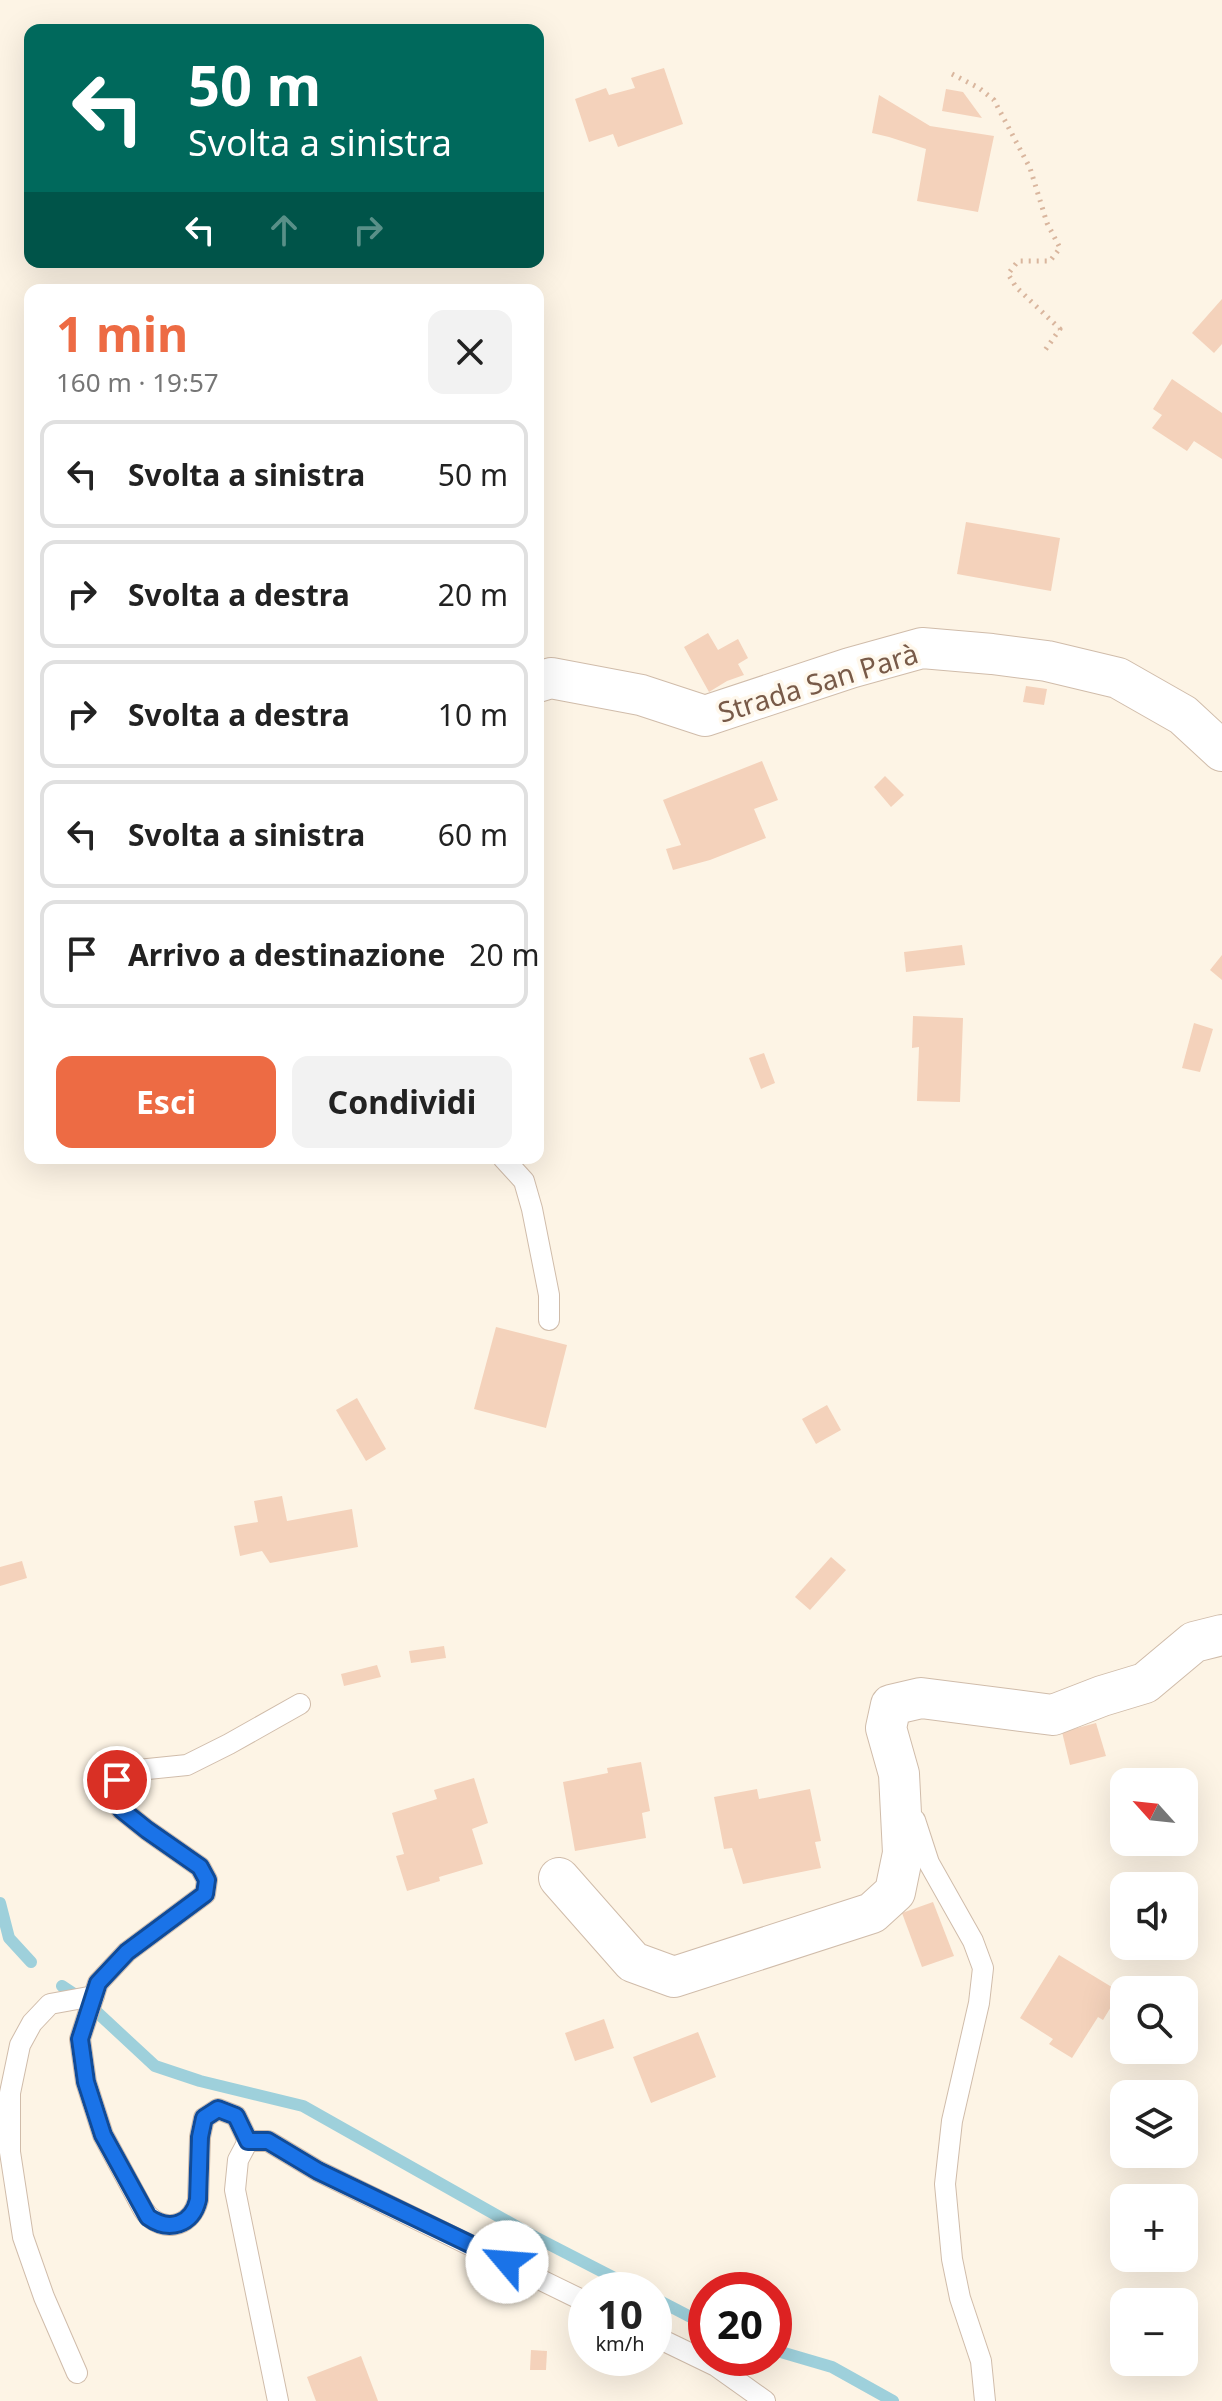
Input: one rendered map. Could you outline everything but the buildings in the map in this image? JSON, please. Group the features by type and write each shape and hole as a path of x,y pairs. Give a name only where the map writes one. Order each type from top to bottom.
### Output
{"street":[{"name":"Strada San Parà","path":"544,680 551,678 641,695 705,716 850,668 922,648 992,654 1047,661 1118,678 1183,715 1222,751"},
{"path":"559,1878 633,1962 674,1977 872,1913 895,1892 903,1853 899,1774 886,1728 891,1705 921,1698 1053,1715 1145,1683 1194,1642 1222,1635"}],"lane":[{"path":"508,1164 524,1181 532,1209 549,1295 549,1320"},
{"path":"248,2141 236,2116 218,2109 204,2118 196,2209 183,2223 174,2226 156,2223 148,2217 103,2135 86,2082 80,2039 98,1983 127,1952 205,1894 207,1880 200,1867 122,1810 112,1796 117,1780 138,1770 187,1765 300,1704"},
{"path":"899,1774 929,1863 973,1941 983,1968 979,2003 952,2121 945,2184 952,2259 960,2298 981,2361 985,2401"},
{"path":"77,2373 44,2297 23,2237 10,2152 10,2093 20,2045 32,2023 50,2004 94,1996"},
{"path":"248,2141 268,2141 318,2171 568,2293"},
{"path":"248,2141 238,2160 235,2190 278,2401"},
{"path":"672,2345 716,2366 765,2401"}],"path":[{"path":"952,74 994,100 1030,168 1047,223 1060,248 1050,261 1018,261 1008,274 1016,287 1060,329 1043,353"}],"waterway":[{"path":"0,1903 9,1938 31,1962"},
{"path":"62,1986 86,2002 155,2066 200,2081 303,2106 603,2272"},
{"path":"672,2307 688,2316"},
{"path":"792,2355 832,2367 893,2401"}],"route":[{"path":"117,1780 112,1796 122,1810 200,1867 207,1880 205,1894 127,1952 98,1983 80,2039 86,2082 103,2135 148,2217 156,2223 174,2226 183,2223 196,2209 204,2118 218,2109 236,2116 248,2141 268,2141 318,2171 507,2262"}]}
